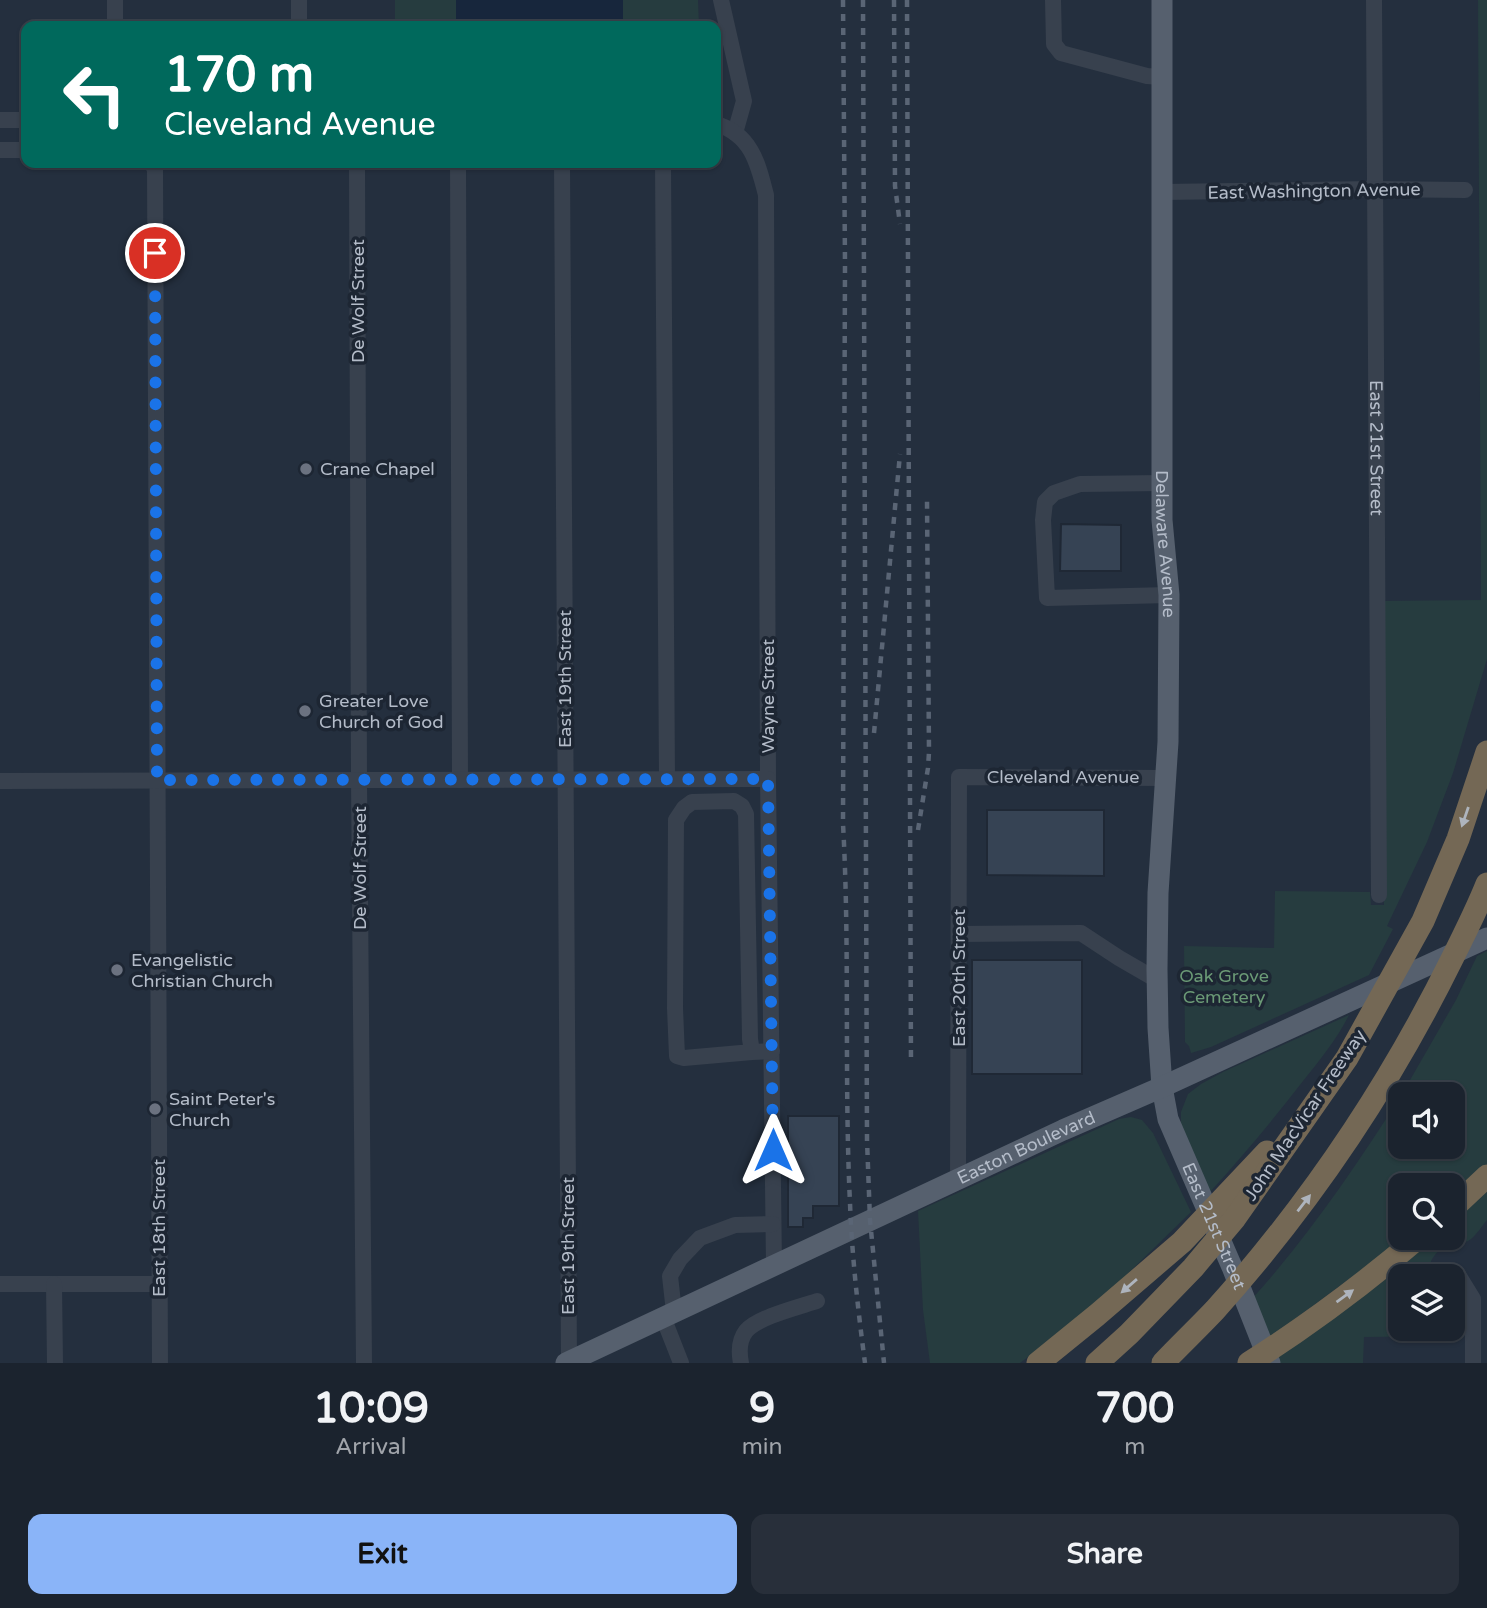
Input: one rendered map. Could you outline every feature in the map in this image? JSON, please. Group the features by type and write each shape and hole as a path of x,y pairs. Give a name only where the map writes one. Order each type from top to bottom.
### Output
{"highway":[{"name":"John MacVicar Freeway","path":"1097,1363 1193,1268 1229,1208 1331,1083 1423,921 1458,839 1487,752"},
{"path":"1163,1363 1214,1311 1261,1256 1306,1200 1349,1138 1428,1008 1483,894"},
{"path":"1465,1196 1487,1175"},
{"path":"1038,1363 1182,1242 1229,1208"},
{"path":"1249,1363 1290,1337 1404,1250"}],"main road":[{"name":"Delaware Avenue","path":"1162,0 1162,520 1168,595 1168,732 1158,893 1158,1028 1162,1087"},
{"name":"Easton Boulevard","path":"568,1363 1063,1129 1162,1087 1487,938"},
{"name":"East 21st Street","path":"1162,1087 1168,1119 1270,1363"}],"street":[{"path":"115,0 115,21"},
{"path":"299,0 299,21"},
{"path":"721,126 735,133 744,101 722,0"},
{"path":"1052,0 1055,44 1061,53 1147,76 1162,77"},
{"name":"East 21st Street","path":"1374,0 1379,895"},
{"path":"0,120 21,120"},
{"name":"Wayne Street","path":"735,133 753,152 766,195 768,225 768,779 774,1266"},
{"path":"0,149 21,150"},
{"name":"East 18th Street","path":"153,168 160,1363"},
{"name":"De Wolf Street","path":"357,168 364,1363"},
{"path":"458,168 460,780"},
{"name":"East 19th Street","path":"562,168 568,1363"},
{"path":"663,168 667,779"},
{"name":"East Washington Avenue","path":"1162,192 1465,190"},
{"path":"1162,483 1080,484 1054,493 1045,502 1043,520 1047,598 1168,595"},
{"name":"Cleveland Avenue","path":"959,777 1166,778"},
{"name":"East 20th Street","path":"958,1179 959,777"},
{"path":"0,780 768,779"},
{"path":"752,1052 746,814 742,806 734,801 692,802 676,820 677,1056 684,1058 772,1051"},
{"path":"959,934 1081,933 1157,979"},
{"path":"681,1363 669,1315 670,1276 680,1259 700,1238 736,1225 774,1223"},
{"path":"0,1284 159,1284"},
{"path":"54,1284 55,1363"},
{"path":"1465,1286 1473,1299 1473,1363"},
{"path":"741,1363 740,1345 746,1331 762,1320 817,1301"}],"green space":[{"path":"395,0 698,0 699,21 395,21"},
{"name":"Oak Grove Cemetery","path":"1478,0 1487,0 1487,659 1453,773 1427,842 1387,926 1393,929 1369,975 1211,1047 1191,1053 1185,1042 1184,946 1274,948 1275,891 1370,892 1371,905 1384,905 1382,601 1481,600"},
{"path":"1487,951 1487,1164 1465,1185 1465,1173 1388,1173 1388,1250 1268,1339 1251,1300 1330,1202 1388,1116 1388,1159 1465,1159 1465,1082 1409,1082 1456,1000 1477,956"},
{"path":"1349,1015 1316,1065 1209,1193 1181,1127 1181,1112 1188,1094 1223,1072"},
{"path":"1131,1117 1142,1120 1153,1133 1191,1212 1115,1286 1073,1323 1020,1363 930,1363 923,1310 918,1211 1119,1119"},
{"path":"1487,1191 1487,1220 1473,1237 1465,1242 1465,1211"},
{"path":"1420,1250 1440,1250 1431,1264 1404,1264"},
{"path":"1388,1277 1388,1337 1364,1337 1363,1363 1275,1363 1274,1359"}],"water":[{"path":"456,0 623,0 623,21 456,21"}],"building":[{"path":"1061,524 1121,525 1121,571 1060,571"},
{"path":"987,810 1104,810 1104,876 987,875"},
{"path":"972,960 1082,960 1082,1074 972,1074"},
{"path":"788,1116 839,1116 839,1206 813,1206 813,1218 803,1218 803,1227 788,1227"}],"railway":[{"path":"843,0 843,824 847,1108 852,1243 865,1363"},
{"path":"863,0 867,1140 870,1220 884,1363"},
{"path":"894,0 895,186 900,224"},
{"path":"907,0 911,1064"},
{"path":"874,733 900,454"},
{"path":"918,830 929,752 927,500"}],"place":[{"name":"Crane Chapel","path":"306,469"},
{"name":"Greater Love Church of God","path":"305,711"},
{"name":"Evangelistic Christian Church","path":"117,970"},
{"name":"Saint Peter's Church","path":"155,1109"}],"route":[{"path":"155,253 157,780 768,779 773,1150"}]}
